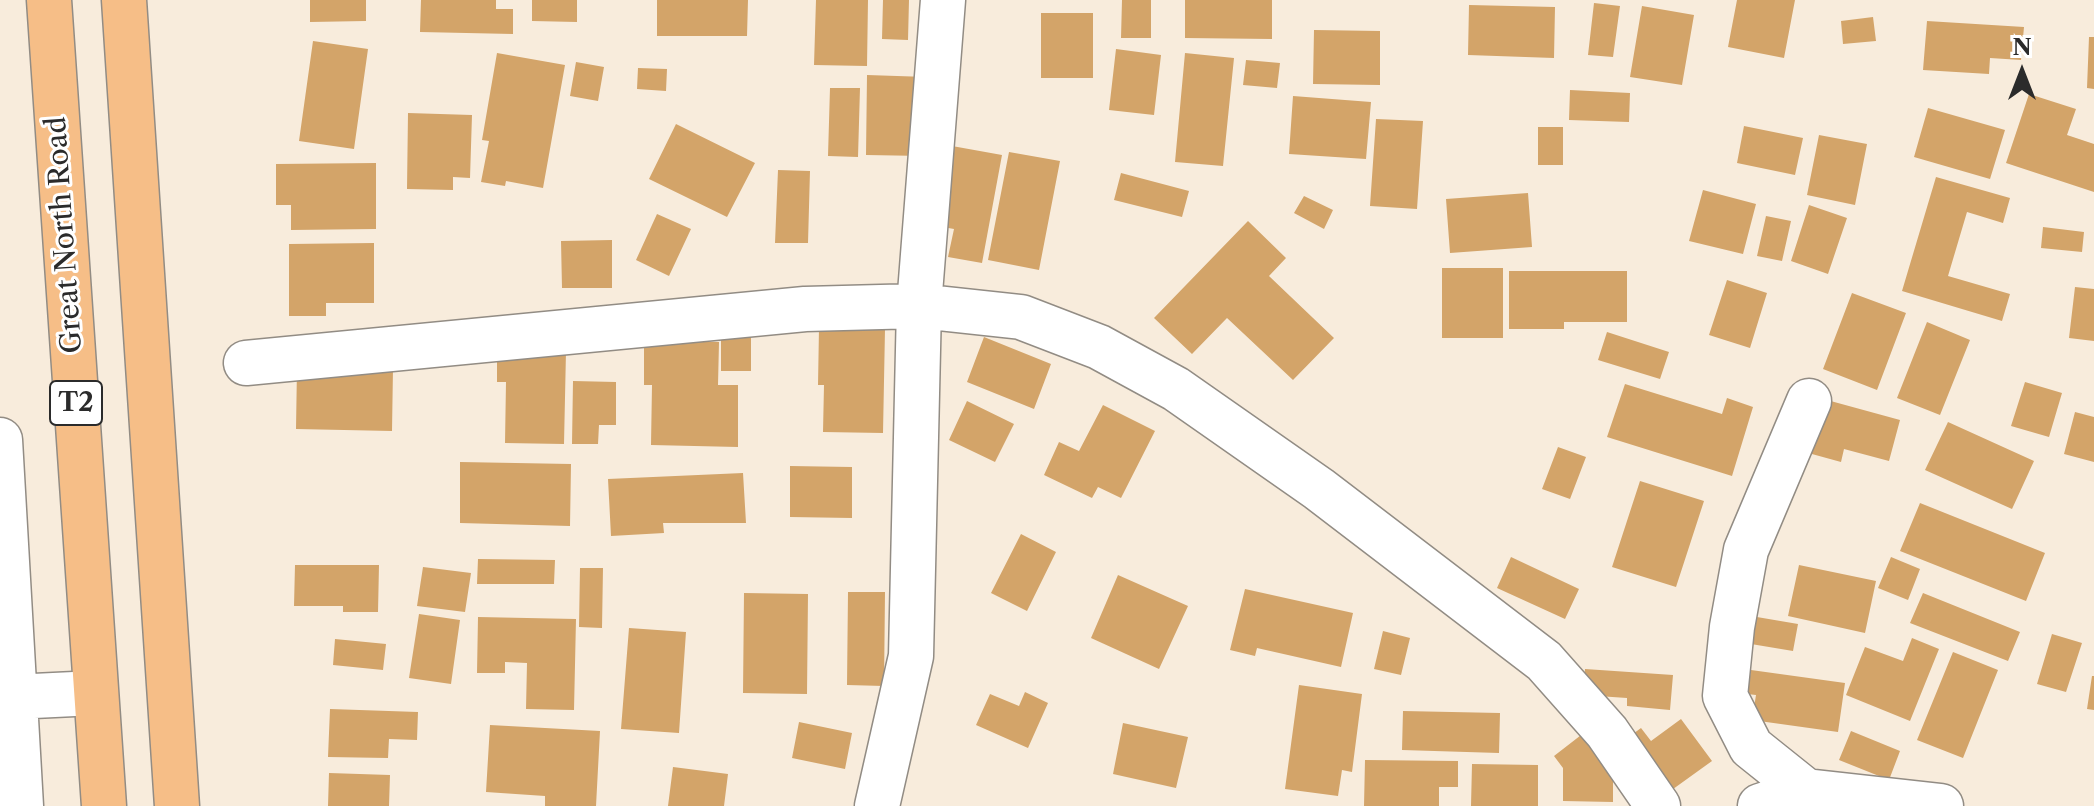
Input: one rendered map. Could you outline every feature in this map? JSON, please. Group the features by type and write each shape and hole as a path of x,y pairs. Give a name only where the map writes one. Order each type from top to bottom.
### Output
{"main road":[{"name":"Great North Road","path":"49,0 104,806"},
{"path":"124,0 177,806"}],"street":[{"path":"877,806 911,656 919,306 943,0"},
{"path":"246,363 805,309 919,306 1021,317 1099,347 1176,389 1319,489 1544,661 1607,732 1658,806"},
{"path":"1806,791 1751,747 1725,696 1732,627 1746,550 1809,401"},
{"path":"0,440 5,575 21,806"},
{"path":"13,697 95,693"},
{"path":"1760,806 1806,791 1941,806"}],"building":[{"path":"310,0 366,0 366,21 310,22"},
{"path":"421,0 496,0 496,9 513,9 513,34 420,32"},
{"path":"532,0 577,0 577,22 532,21"},
{"path":"657,0 748,0 747,36 657,36"},
{"path":"816,0 868,0 867,66 814,65"},
{"path":"883,0 909,0 908,40 882,39"},
{"path":"1122,0 1151,0 1151,38 1121,38"},
{"path":"1185,0 1272,0 1272,39 1185,38"},
{"path":"1737,0 1795,0 1784,58 1728,47"},
{"path":"1594,3 1620,6 1613,57 1588,55"},
{"path":"1469,5 1555,7 1554,58 1468,55"},
{"path":"1642,6 1694,15 1682,85 1630,77"},
{"path":"1041,13 1093,13 1093,78 1041,78"},
{"path":"1873,17 1876,41 1843,44 1841,21"},
{"path":"1927,21 2024,27 2021,60 1990,58 1989,74 1923,70"},
{"path":"1314,30 1380,31 1380,85 1313,84"},
{"path":"2089,37 2094,37 2094,89 2087,88"},
{"path":"313,41 368,49 354,149 299,141"},
{"path":"1116,49 1161,55 1154,115 1109,110"},
{"path":"497,53 565,65 543,188 506,181 505,186 481,182 489,141 482,140"},
{"path":"1185,53 1234,58 1223,166 1175,162"},
{"path":"1246,60 1280,63 1277,88 1243,85"},
{"path":"576,62 604,67 598,101 570,96"},
{"path":"638,68 667,69 666,91 637,89"},
{"path":"867,75 927,77 924,156 866,155"},
{"path":"830,88 860,88 858,157 828,156"},
{"path":"1570,90 1630,93 1629,122 1569,120"},
{"path":"2029,94 2076,109 2067,135 2094,144 2094,192 2006,163"},
{"path":"1293,96 1371,102 1366,159 1289,154"},
{"path":"1928,108 2005,130 1990,179 1914,157"},
{"path":"408,113 472,115 470,178 453,177 453,190 407,189"},
{"path":"1376,119 1423,121 1417,209 1370,206"},
{"path":"676,124 755,163 727,217 649,179"},
{"path":"1744,126 1803,138 1795,175 1737,163"},
{"path":"1538,127 1563,127 1563,165 1538,165"},
{"path":"1819,135 1867,144 1855,205 1807,195"},
{"path":"952,146 1002,155 982,263 948,257 954,229 937,226"},
{"path":"1009,152 1060,161 1039,270 988,260"},
{"path":"376,163 376,229 291,230 291,205 276,205 276,164"},
{"path":"778,170 810,171 808,243 775,243"},
{"path":"1121,173 1189,191 1182,217 1114,200"},
{"path":"1936,177 2010,198 2003,223 1967,212 1948,276 2010,294 2002,321 1902,291"},
{"path":"1703,190 1756,204 1743,254 1689,241"},
{"path":"1528,193 1532,247 1450,253 1446,199"},
{"path":"1304,196 1333,210 1324,229 1294,213"},
{"path":"1809,205 1847,218 1828,274 1791,261"},
{"path":"657,214 691,229 669,276 636,260"},
{"path":"1766,216 1791,221 1782,261 1757,256"},
{"path":"1248,221 1286,258 1269,276 1334,338 1293,380 1227,318 1192,354 1154,318"},
{"path":"2043,227 2084,232 2082,252 2041,248"},
{"path":"612,240 612,288 562,288 561,241"},
{"path":"374,243 374,303 326,303 326,316 289,316 289,244"},
{"path":"1442,268 1503,268 1503,338 1442,338"},
{"path":"1509,271 1627,271 1627,322 1564,322 1564,329 1509,329"},
{"path":"1727,280 1767,293 1750,348 1709,335"},
{"path":"2075,287 2094,289 2094,341 2069,338"},
{"path":"1852,293 1906,313 1877,390 1823,369"},
{"path":"1927,322 1970,340 1940,415 1897,398"},
{"path":"721,324 751,325 751,371 721,371"},
{"path":"819,328 885,329 883,433 823,432 824,385 818,385"},
{"path":"1607,332 1669,352 1660,379 1598,360"},
{"path":"984,337 1051,364 1034,409 967,382"},
{"path":"644,340 719,342 718,385 738,385 738,447 651,445 652,385 644,385"},
{"path":"497,351 566,351 564,444 505,443 506,382 497,382"},
{"path":"297,367 393,368 392,431 296,429"},
{"path":"573,381 616,382 616,425 599,425 598,444 572,444"},
{"path":"2025,382 2062,393 2049,437 2011,426"},
{"path":"1625,384 1722,414 1727,398 1753,407 1732,476 1607,437"},
{"path":"1816,397 1900,420 1889,461 1844,449 1841,462 1801,451"},
{"path":"967,401 1014,424 995,462 949,440"},
{"path":"1103,405 1155,431 1121,498 1098,487 1092,498 1044,475 1059,442 1079,451"},
{"path":"2075,412 2094,417 2094,462 2064,454"},
{"path":"1948,422 2034,461 2012,509 1925,470"},
{"path":"1558,447 1586,457 1570,499 1542,489"},
{"path":"460,462 571,464 570,526 460,523"},
{"path":"790,466 852,467 852,518 790,517"},
{"path":"743,473 746,523 663,523 664,533 611,536 608,479"},
{"path":"1640,481 1704,501 1676,587 1612,567"},
{"path":"1920,503 2045,553 2026,601 1900,551"},
{"path":"1021,534 1056,552 1027,611 991,593"},
{"path":"1511,557 1579,589 1565,619 1497,588"},
{"path":"1891,557 1920,569 1908,600 1878,588"},
{"path":"478,559 555,560 554,584 477,584"},
{"path":"295,565 379,565 378,612 343,612 343,606 294,606"},
{"path":"1799,565 1876,581 1865,633 1788,616"},
{"path":"423,567 471,573 465,612 417,606"},
{"path":"580,568 603,568 602,628 579,627"},
{"path":"1118,575 1188,606 1159,669 1091,638"},
{"path":"1245,589 1353,613 1341,667 1257,648 1255,656 1230,650"},
{"path":"848,592 885,592 884,686 847,685"},
{"path":"744,593 808,594 807,694 743,693"},
{"path":"1923,593 2020,632 2008,661 1910,623"},
{"path":"419,614 460,620 451,684 409,678"},
{"path":"1751,616 1798,624 1793,651 1745,643"},
{"path":"478,617 576,619 574,710 526,709 527,663 505,662 505,673 477,673"},
{"path":"629,628 686,632 679,733 621,729"},
{"path":"1383,631 1410,638 1401,675 1374,669"},
{"path":"2052,634 2082,643 2066,692 2037,684"},
{"path":"1912,638 1939,649 1910,721 1846,695 1865,647 1903,661"},
{"path":"335,639 386,644 383,670 333,665"},
{"path":"1953,652 1998,670 1963,758 1917,740"},
{"path":"1585,669 1673,675 1670,710 1627,706 1627,698 1583,695"},
{"path":"1751,670 1845,683 1838,732 1752,720 1756,695 1747,694"},
{"path":"2094,676 2094,710 2087,709"},
{"path":"1299,685 1362,694 1352,772 1342,770 1338,796 1285,789"},
{"path":"1025,692 1048,703 1028,748 976,725 990,694 1019,706"},
{"path":"330,709 418,712 417,740 389,739 388,758 328,757"},
{"path":"1403,711 1500,713 1499,753 1402,750"},
{"path":"1681,719 1712,761 1662,797 1622,742 1641,728 1651,741"},
{"path":"799,722 852,733 845,769 792,758"},
{"path":"1123,723 1188,737 1176,788 1113,774"},
{"path":"490,725 600,731 596,806 545,806 545,796 486,792"},
{"path":"1851,731 1900,751 1889,780 1839,760"},
{"path":"1585,732 1613,769 1613,802 1563,801 1563,768 1554,756"},
{"path":"1365,760 1458,761 1458,787 1439,787 1439,806 1364,806"},
{"path":"1472,764 1538,765 1538,806 1471,806"},
{"path":"673,767 728,774 724,806 668,806"},
{"path":"329,773 390,775 389,806 328,806"}]}
